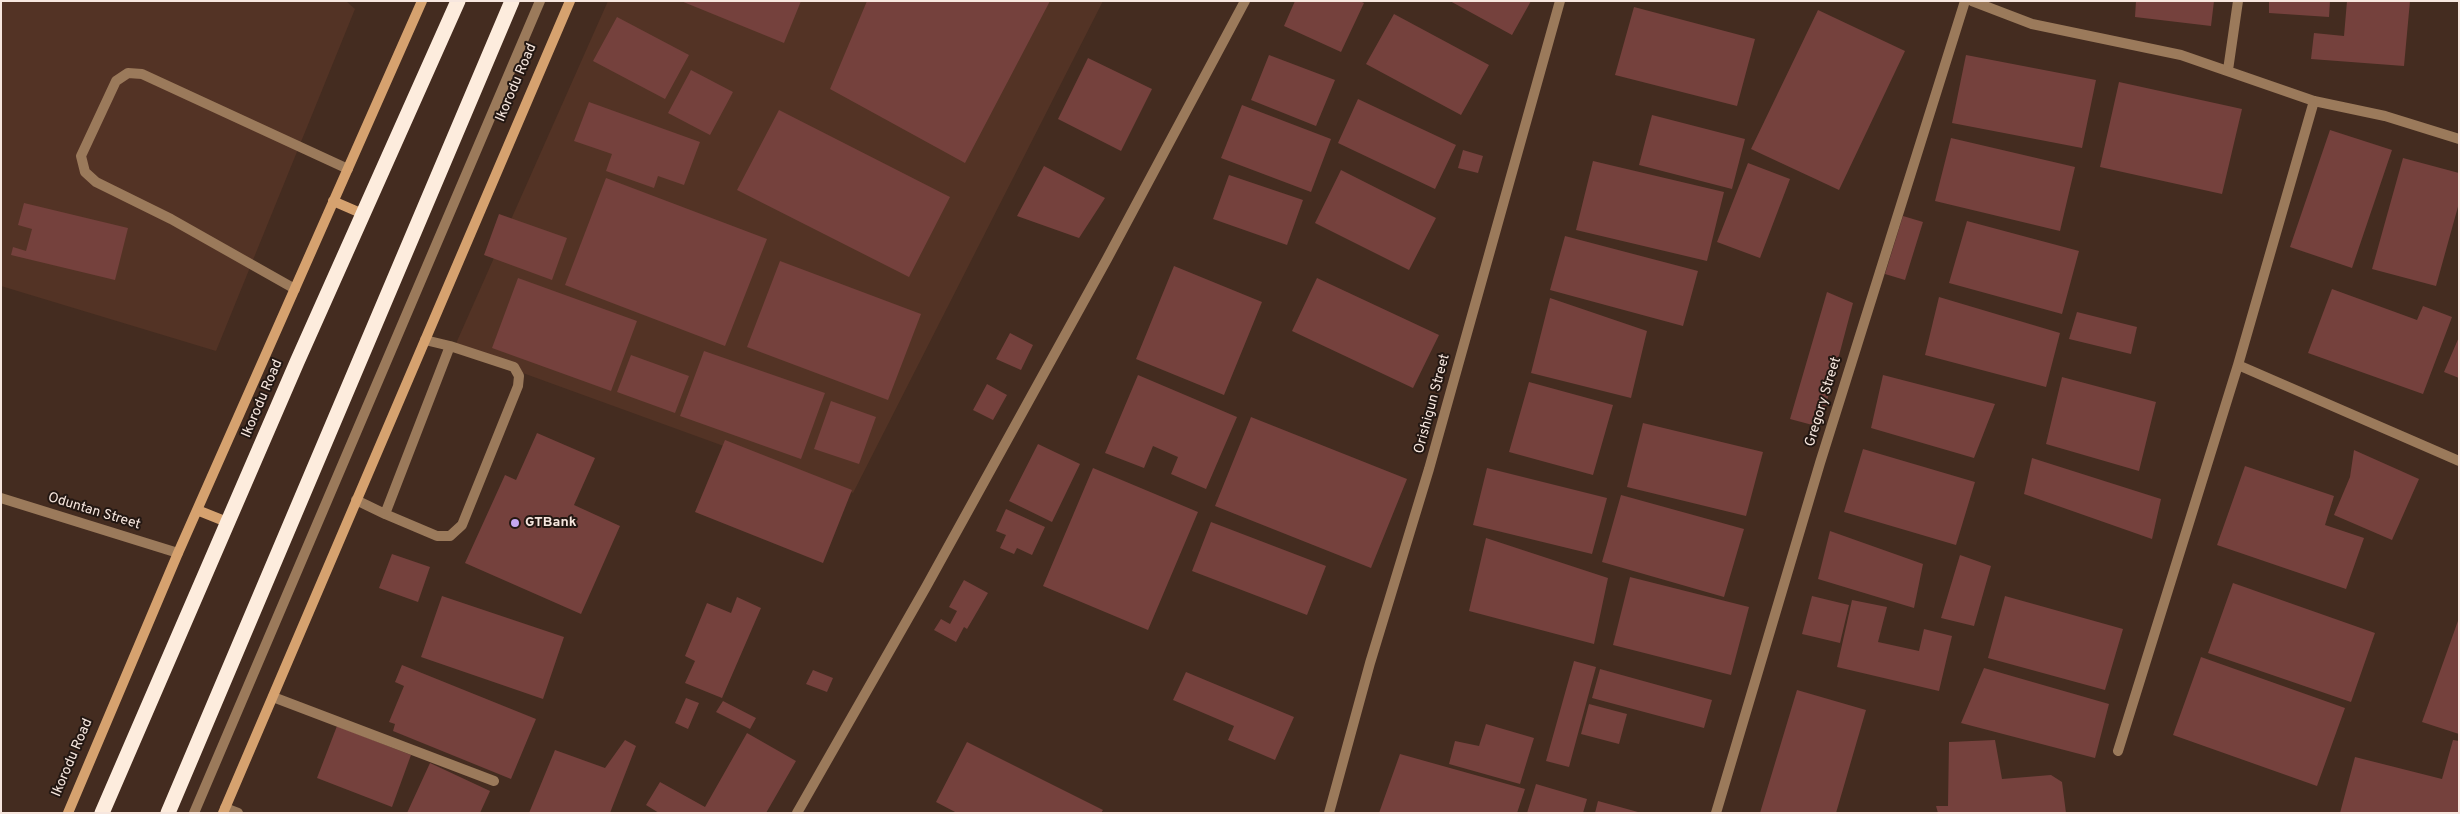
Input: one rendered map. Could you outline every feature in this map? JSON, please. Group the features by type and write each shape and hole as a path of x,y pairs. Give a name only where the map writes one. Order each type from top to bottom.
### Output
{"highway":[{"name":"Ikorodu Road","path":"102,813 227,522 458,1"},
{"path":"168,813 512,1"}],"street":[{"name":"Ikorodu Road","path":"68,813 178,553 422,1"},
{"path":"194,813 540,1"},
{"name":"Ikorodu Road","path":"224,811 570,1"},
{"path":"797,813 926,587 1069,328 1245,1"},
{"name":"Orishigun Street","path":"1329,813 1370,663 1429,469 1560,1"},
{"name":"Gregory Street","path":"1716,813 1822,453 1965,1"},
{"path":"1972,1 2032,24 2181,55 2314,101 2385,116 2459,139"},
{"path":"2228,70 2238,1"},
{"path":"295,289 171,219 96,182 85,172 81,156 116,81 128,72 142,74 348,169"},
{"path":"2118,751 2238,365 2314,101"},
{"path":"333,201 363,214"},
{"path":"356,500 437,536 450,536 462,525 518,386 519,376 514,367 450,346 425,340"},
{"path":"385,514 450,346"},
{"path":"2238,365 2459,461"},
{"name":"Oduntan Street","path":"1,498 178,553"},
{"path":"197,510 227,522"},
{"path":"273,697 494,781"},
{"path":"224,811 238,813"}],"shaded area":[{"path":"1,1 346,1 355,9 216,351 1,286"},
{"path":"608,1 1103,1 853,493 454,348"}],"building":[{"path":"681,1 801,1 784,43"},
{"path":"867,1 1050,1 965,163 830,89"},
{"path":"1295,1 1360,1 1364,3 1341,52 1284,26"},
{"path":"1450,1 1531,1 1512,35"},
{"path":"2136,1 2214,1 2211,26 2135,17"},
{"path":"2269,1 2330,1 2329,17 2269,13"},
{"path":"2347,1 2410,1 2404,66 2311,59 2314,33 2344,36"},
{"path":"1634,7 1755,39 1737,106 1615,75"},
{"path":"1818,10 1905,51 1839,190 1751,149"},
{"path":"1394,14 1489,65 1461,115 1366,64"},
{"path":"617,17 689,55 665,99 593,61"},
{"path":"1269,55 1335,80 1316,126 1251,100"},
{"path":"1966,55 2096,80 2082,148 1952,123"},
{"path":"1088,58 1152,89 1121,151 1058,119"},
{"path":"691,70 733,92 710,135 668,113"},
{"path":"2119,82 2242,109 2222,194 2100,167"},
{"path":"1358,99 1456,145 1435,189 1338,143"},
{"path":"589,102 700,142 684,185 658,176 654,188 606,171 612,154 574,141"},
{"path":"1242,105 1331,139 1311,192 1221,158"},
{"path":"779,110 950,197 909,277 737,190"},
{"path":"1652,115 1745,139 1732,189 1639,165"},
{"path":"2330,130 2392,150 2352,268 2290,247"},
{"path":"1951,138 2075,167 2060,231 1935,201"},
{"path":"1463,150 1483,156 1478,173 1458,168"},
{"path":"2403,158 2459,173 2459,203 2436,286 2372,269"},
{"path":"1593,161 1724,192 1707,261 1576,230"},
{"path":"1748,163 1790,179 1760,258 1717,242"},
{"path":"1044,166 1105,198 1079,238 1017,216"},
{"path":"1341,170 1436,218 1409,270 1315,223"},
{"path":"1229,175 1303,200 1287,245 1213,219"},
{"path":"606,178 767,239 725,346 565,285"},
{"path":"24,203 128,228 115,280 11,255 13,247 26,251 32,229 18,225"},
{"path":"499,214 567,238 552,280 484,255"},
{"path":"1903,216 1923,222 1905,280 1885,274"},
{"path":"1967,221 2079,251 2062,314 1949,283"},
{"path":"1565,236 1698,271 1683,326 1550,290"},
{"path":"780,261 921,314 888,400 747,347"},
{"path":"1174,266 1262,302 1224,395 1136,359"},
{"path":"518,278 637,321 611,391 492,348"},
{"path":"1317,278 1439,335 1413,388 1292,331"},
{"path":"2332,289 2417,320 2423,306 2452,317 2423,394 2308,353"},
{"path":"1827,292 1853,303 1820,427 1790,419"},
{"path":"1939,297 2060,333 2046,387 1925,355"},
{"path":"1550,298 1647,331 1631,398 1531,373"},
{"path":"2077,312 2137,327 2131,354 2069,339"},
{"path":"1010,333 1033,345 1021,370 996,359"},
{"path":"2459,337 2459,378 2444,372"},
{"path":"704,351 825,393 801,459 680,416"},
{"path":"631,355 689,376 675,413 617,392"},
{"path":"1138,375 1237,417 1206,489 1171,474 1178,457 1153,446 1144,468 1105,453"},
{"path":"1883,375 1995,404 1974,458 1871,428"},
{"path":"2062,377 2156,402 2139,471 2046,444"},
{"path":"1529,382 1613,405 1593,475 1509,452"},
{"path":"987,384 1007,395 993,420 973,410"},
{"path":"831,401 876,417 859,464 814,449"},
{"path":"1251,417 1407,479 1371,568 1215,506"},
{"path":"1643,423 1763,452 1746,516 1627,487"},
{"path":"537,433 595,458 574,505 620,526 581,614 465,563 505,475 516,480"},
{"path":"725,440 852,490 823,563 695,512"},
{"path":"1038,444 1080,464 1052,522 1009,501"},
{"path":"1863,449 1975,482 1956,545 1844,512"},
{"path":"2354,450 2419,479 2392,540 2334,515 2350,477"},
{"path":"2032,458 2161,499 2152,539 2024,494"},
{"path":"2245,466 2334,496 2325,525 2364,538 2346,589 2217,545"},
{"path":"1093,468 1198,512 1148,630 1043,586"},
{"path":"1487,468 1607,498 1592,554 1473,525"},
{"path":"1621,495 1744,529 1724,597 1602,562"},
{"path":"1006,509 1045,527 1032,555 1017,548 1014,554 1000,548 1006,535 996,531"},
{"path":"1211,522 1326,566 1307,615 1192,571"},
{"path":"1830,531 1923,564 1914,608 1818,579"},
{"path":"1486,538 1608,578 1594,644 1469,611"},
{"path":"392,554 430,567 418,602 379,588"},
{"path":"1960,555 1991,566 1974,626 1941,618"},
{"path":"1630,577 1749,607 1731,675 1613,645"},
{"path":"964,580 988,593 967,629 964,627 956,642 934,630 941,619 950,624 957,611 949,607"},
{"path":"2233,583 2375,633 2351,702 2208,653"},
{"path":"442,596 564,637 543,699 421,657"},
{"path":"1812,596 1849,605 1840,643 1802,634"},
{"path":"2005,596 2123,629 2105,690 1988,658"},
{"path":"737,597 761,608 722,698 685,683 695,661 685,656 707,603 731,613"},
{"path":"1852,600 1887,607 1878,642 1919,651 1924,629 1952,636 1939,691 1837,667"},
{"path":"2459,618 2459,734 2422,722"},
{"path":"2201,657 2345,708 2317,786 2173,735"},
{"path":"1574,661 1596,667 1569,767 1546,761"},
{"path":"402,665 536,719 511,779 393,731 395,724 389,722 404,686 395,682"},
{"path":"1984,668 2109,704 2095,758 1961,723"},
{"path":"1600,669 1712,700 1704,728 1592,698"},
{"path":"813,670 833,678 827,692 806,684"},
{"path":"1186,672 1294,717 1275,760 1228,740 1234,726 1173,700"},
{"path":"1797,690 1866,710 1836,813 1760,813"},
{"path":"686,698 699,703 688,729 675,723"},
{"path":"723,701 756,718 750,729 716,712"},
{"path":"1589,704 1627,714 1619,744 1581,734"},
{"path":"1486,724 1534,738 1520,784 1449,764 1455,741 1479,746"},
{"path":"337,726 411,755 392,807 317,778"},
{"path":"747,733 796,761 766,813 659,813 646,805 660,782 705,807"},
{"path":"625,740 636,746 610,813 529,813 555,750 605,768"},
{"path":"1995,740 2002,779 2051,775 2062,782 2066,813 1938,813 1936,806 1948,806 1949,742"},
{"path":"2453,740 2459,741 2459,813 2340,813 2355,757 2442,779"},
{"path":"967,742 1103,810 1101,813 957,813 936,802"},
{"path":"1400,754 1525,789 1517,813 1379,813"},
{"path":"430,763 490,791 480,813 407,813"},
{"path":"1536,784 1587,799 1583,813 1527,813"},
{"path":"1598,801 1638,812 1638,813 1595,813"}],"place":[{"name":"GTBank","path":"515,523"}]}
